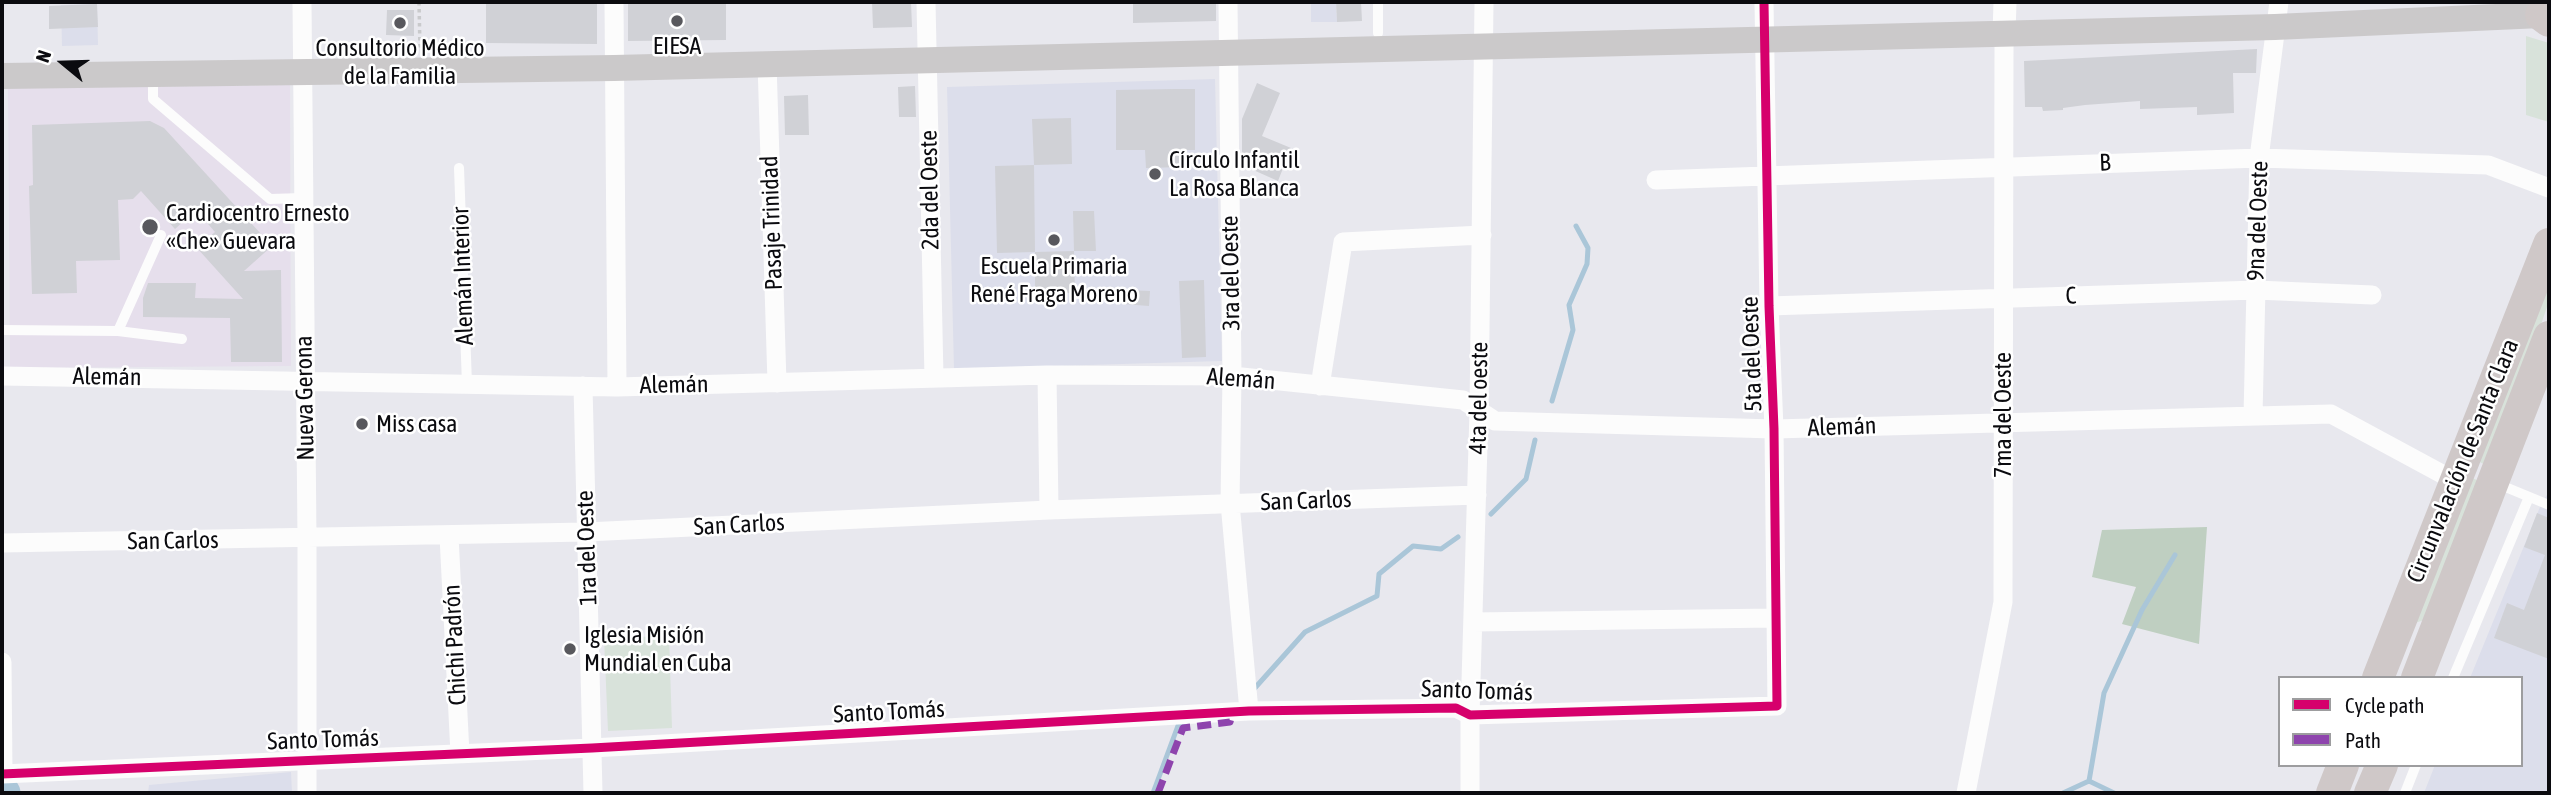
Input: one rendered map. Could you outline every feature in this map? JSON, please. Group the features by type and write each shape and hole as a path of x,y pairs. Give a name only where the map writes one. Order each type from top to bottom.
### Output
{"highway":[{"name":"Circunvalación de Santa Clara","path":"2379,676 2549,244"},
{"name":"Circunvalación de Santa Clara","path":"2418,676 2549,337"},
{"path":"2332,793 2342,767"}],"main road":[{"path":"2277,13 2433,2"},
{"path":"2,60 302,66 614,62 1484,39 1764,21 2277,13 2546,18"},
{"path":"1228,45 1378,33 1484,39"},
{"path":"2,76 153,74 420,58 767,63 927,54"}],"street":[{"name":"Nueva Gerona","path":"302,2 307,793"},
{"path":"614,2 617,387"},
{"name":"2da del Oeste","path":"926,2 934,378"},
{"name":"3ra del Oeste","path":"1228,2 1232,376 1230,503 1249,711"},
{"name":"4ta del oeste","path":"1470,793 1479,411 1484,2"},
{"name":"9na del Oeste","path":"2253,415 2259,158 2277,13"},
{"name":"7ma del Oeste","path":"1966,793 2003,602 2004,17"},
{"name":"5ta del Oeste","path":"1764,21 1774,429 1777,706"},
{"name":"Pasaje Trinidad","path":"767,63 777,383"},
{"name":"B","path":"1656,180 2259,158 2488,165 2549,188"},
{"path":"1320,386 1343,242 1482,235"},
{"name":"C","path":"1769,306 2256,290 2372,295"},
{"path":"1047,375 1049,510"},
{"name":"Alemán","path":"2,376 617,387 1047,375 1232,376 1463,400 1495,421 1774,429 2332,414 2455,481"},
{"name":"1ra del Oeste","path":"583,386 593,793"},
{"name":"San Carlos","path":"2,543 586,532 1049,510 1477,495"},
{"name":"Chichi Padrón","path":"449,536 460,754"},
{"path":"1473,622 1775,618"},
{"path":"2,662 2,774"},
{"name":"Santo Tomás","path":"2,774 592,748 1249,711 1456,708 1470,715 1777,706"}],"lane":[{"path":"1378,2 1378,33"},
{"path":"153,74 153,99 271,199 303,198"},
{"name":"Alemán Interior","path":"459,168 467,384"},
{"path":"118,331 161,235"},
{"path":"2,330 118,331 181,340"},
{"path":"2494,482 2549,505"},
{"path":"2454,676 2529,497"},
{"path":"2404,793 2415,767"}],"path":[{"path":"419,2 420,58"}],"shaded area":[{"path":"1311,2 1336,2 1337,22 1311,22"},
{"path":"97,4 98,45 62,46 61,5"},
{"path":"2526,36 2549,43 2549,122 2526,115"},
{"name":"Escuela Primaria René Fraga Moreno","path":"1215,79 1222,361 954,369 947,87"},
{"name":"Cardiocentro Ernesto «Che» Guevara","path":"290,85 291,366 10,368 8,88"},
{"path":"2549,284 2549,301 2532,351 2487,466 2478,461"},
{"path":"2470,477 2479,481 2424,620 2412,624"},
{"path":"2549,492 2549,793 2424,793 2434,767 2523,767 2523,676 2471,676 2542,502"},
{"path":"669,636 672,728 608,731 604,638"},
{"path":"291,772 292,793 148,793 149,785"}],"green space":[{"path":"2207,527 2199,644 2122,624 2136,587 2092,577 2102,530"}],"building":[{"path":"486,2 597,2 597,44 486,43"},
{"name":"EIESA","path":"628,2 726,2 726,40 628,41"},
{"path":"872,2 911,2 912,27 873,28"},
{"path":"1133,2 1216,2 1216,21 1133,23"},
{"path":"1336,2 1361,2 1362,21 1337,22"},
{"path":"97,4 98,27 49,29 49,6"},
{"name":"Consultorio Médico de la Familia","path":"387,10 414,10 414,36 386,35"},
{"path":"2257,49 2256,73 2233,73 2234,113 2197,115 2197,107 2140,109 2140,101 2085,105 2063,110 2043,111 2042,107 2025,107 2024,61"},
{"path":"1257,83 1280,93 1262,136 1291,148 1278,181 1242,165 1242,119"},
{"path":"915,86 916,117 899,117 898,87"},
{"path":"1195,89 1195,150 1183,150 1183,167 1146,168 1145,150 1116,150 1116,90"},
{"path":"808,95 809,135 785,135 784,96"},
{"path":"1071,118 1072,164 1034,165 1032,119"},
{"path":"150,121 164,128 272,246 244,271 281,270 282,362 231,362 230,318 143,317 143,298 148,283 196,283 195,298 243,299 197,248 215,232 196,210 175,229 141,191 133,199 118,200 120,260 76,261 77,293 32,294 29,186 33,185 32,125"},
{"path":"1034,165 1035,252 997,253 995,166"},
{"path":"1073,211 1094,211 1096,251 1074,251"},
{"path":"1074,251 1075,293 1035,293 1035,252"},
{"path":"1204,280 1206,357 1182,358 1179,281"},
{"path":"1124,290 1150,291 1149,306 1123,304"},
{"path":"2537,513 2549,518 2549,659 2494,638 2507,603 2524,610 2545,555 2524,547"}],"waterway":[{"path":"1552,401 1573,330 1569,305 1587,264 1588,248 1576,226"},
{"path":"1491,514 1526,479 1535,440"},
{"path":"1254,689 1305,632 1377,596 1379,574 1413,546 1441,549 1458,537"},
{"path":"2063,793 2089,781 2104,693 2142,610 2175,555"},
{"path":"1153,793 1179,723 1183,723"},
{"path":"2089,781 2114,793"}],"marked path":[{"path":"1158,793 1183,728 1230,722 1233,711"}],"cycle path":[{"path":"2,774 592,748 1249,711 1456,708 1470,715 1777,706 1774,429 1769,306 1764,2"}],"place":[{"name":"EIESA","path":"677,21"},
{"name":"Consultorio Médico de la Familia","path":"400,23"},
{"name":"Círculo Infantil La Rosa Blanca","path":"1155,174"},
{"name":"Cardiocentro Ernesto «Che» Guevara","path":"150,227"},
{"name":"Escuela Primaria René Fraga Moreno","path":"1054,240"},
{"name":"Miss casa","path":"362,424"},
{"name":"Iglesia Misión Mundial en Cuba","path":"570,649"}]}
